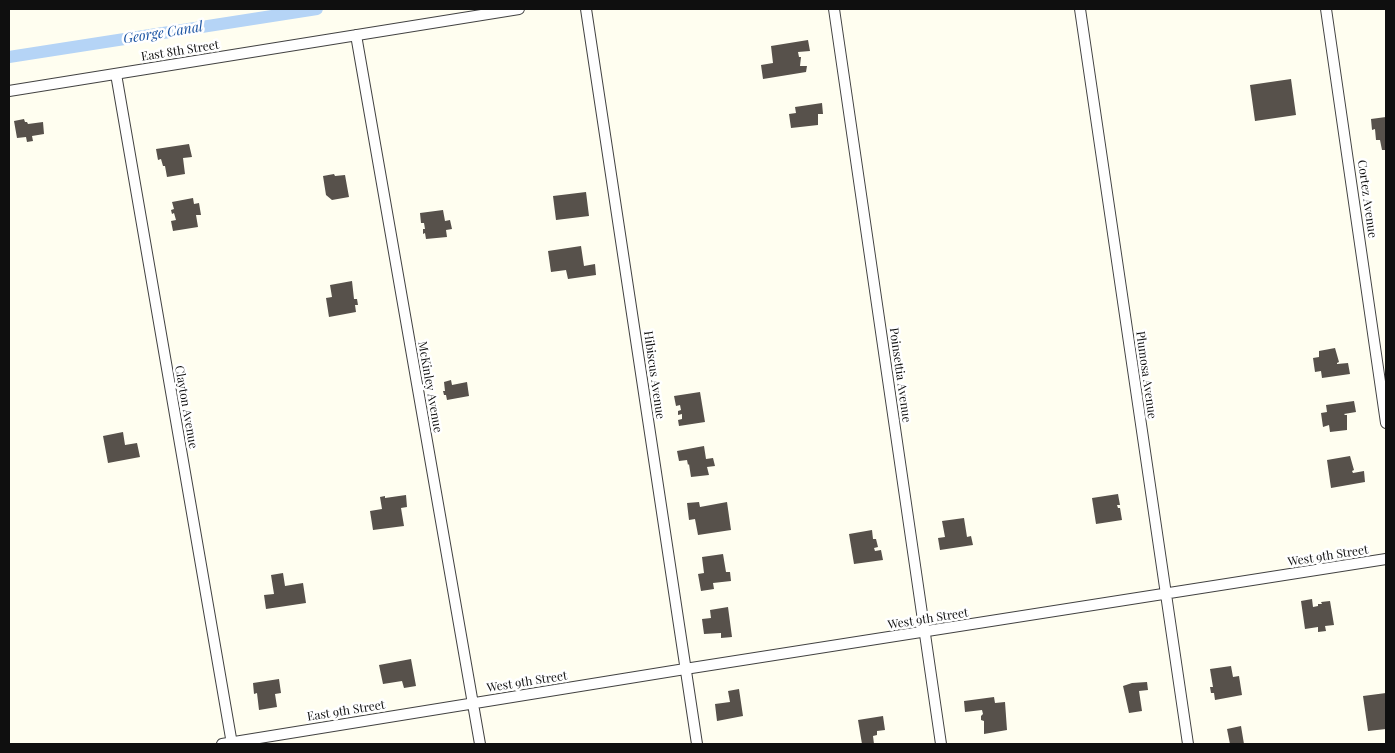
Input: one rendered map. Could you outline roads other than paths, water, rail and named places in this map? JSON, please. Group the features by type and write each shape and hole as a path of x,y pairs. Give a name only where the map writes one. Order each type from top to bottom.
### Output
{"street":[{"name":"East 8th Street","path":"9,91 519,9"},
{"name":"Hibiscus Avenue","path":"586,9 697,744"},
{"name":"Poinsettia Avenue","path":"834,9 941,744"},
{"name":"Plumosa Avenue","path":"1080,9 1188,744"},
{"name":"Cortez Avenue","path":"1326,9 1386,423"},
{"name":"McKinley Avenue","path":"356,35 480,744"},
{"name":"Clayton Avenue","path":"116,74 229,744"},
{"name":"West 9th Street","path":"473,703 1386,559"},
{"name":"East 9th Street","path":"229,744 473,703"}],"waterway":[{"name":"George Canal","path":"9,57 317,9"}]}
